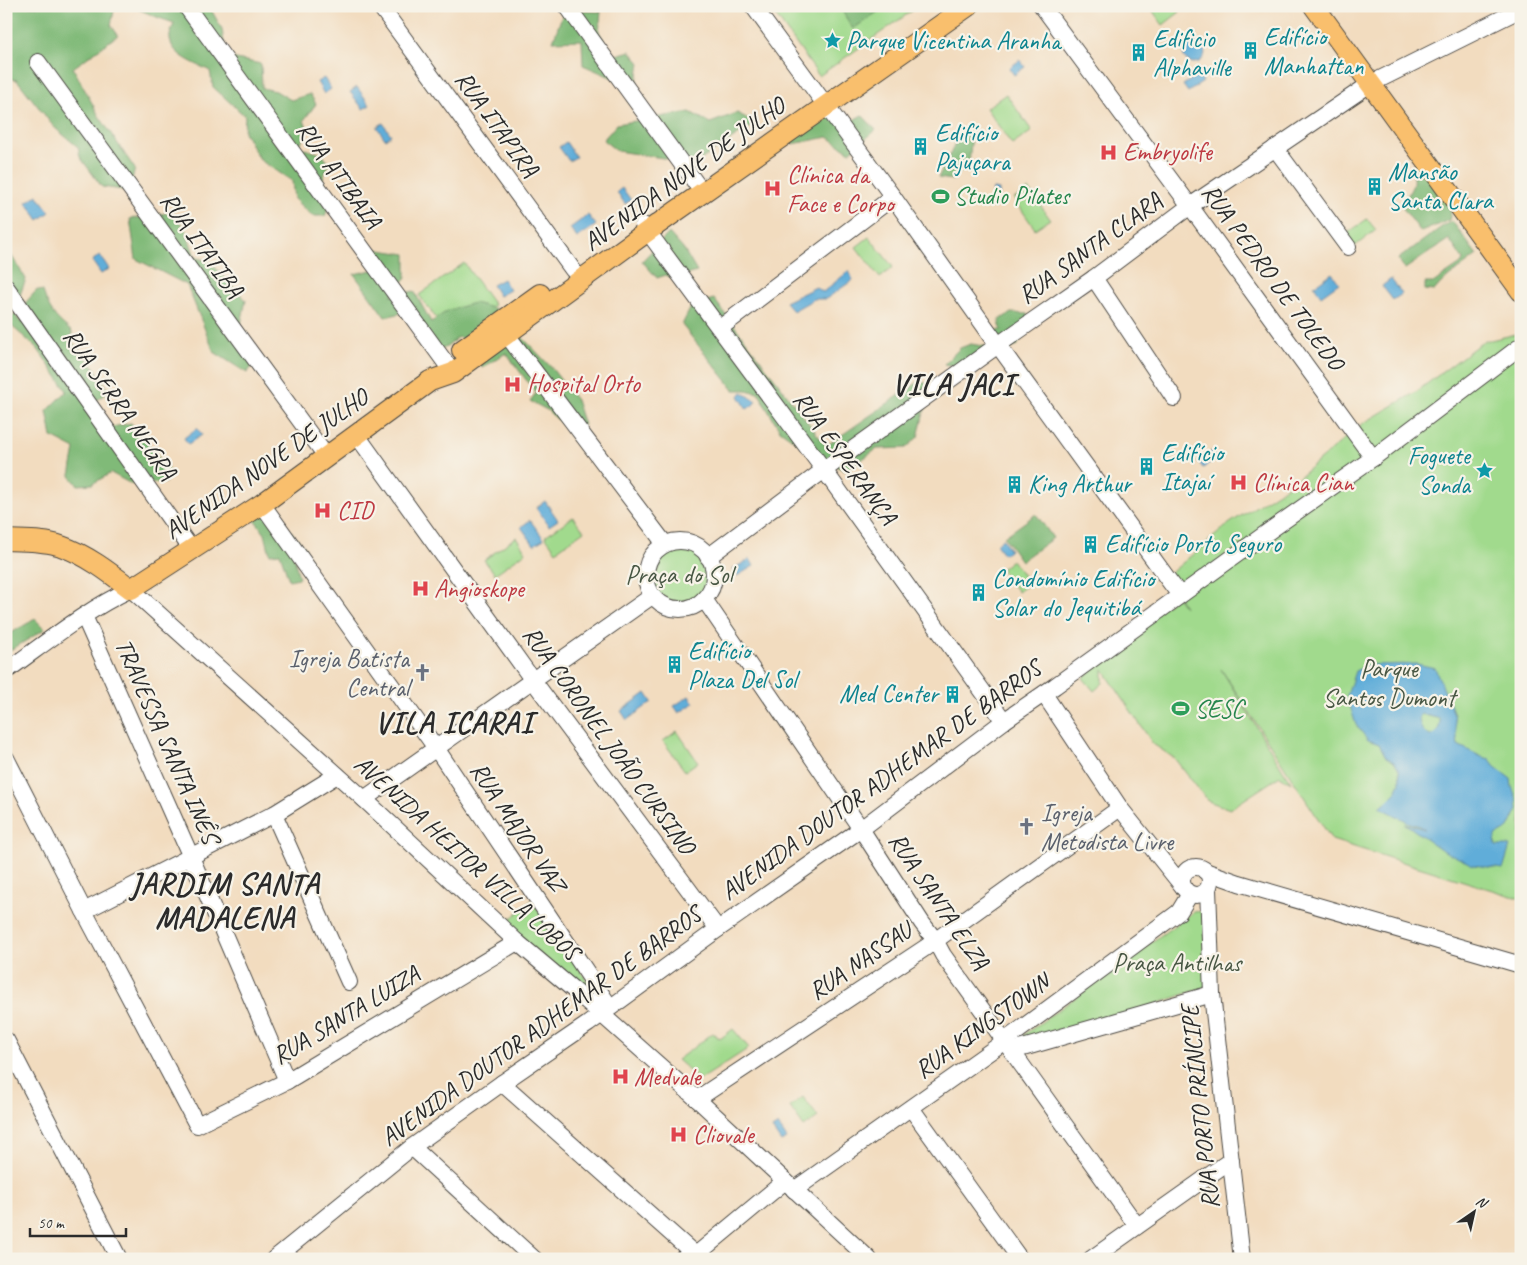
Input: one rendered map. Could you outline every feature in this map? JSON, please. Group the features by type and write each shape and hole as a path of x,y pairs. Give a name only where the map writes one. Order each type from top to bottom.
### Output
{"main road":[{"name":"AVENIDA NOVE DE JULHO","path":"823,102 950,6"},
{"name":"AVENIDA NOVE DE JULHO","path":"449,368 507,335 700,189 823,102 968,6"},
{"path":"1314,6 1521,291"},
{"name":"AVENIDA NOVE DE JULHO","path":"131,589 262,504 449,368 572,270 646,228"},
{"name":"AVENIDA HEITOR VILLA LOBOS","path":"6,540 60,545 100,564 131,589"}],"street":[{"name":"RUA ATIBAIA","path":"186,6 449,368"},
{"name":"RUA ITAPIRA","path":"380,6 572,270"},
{"path":"567,6 700,189"},
{"path":"753,6 1180,595"},
{"name":"RUA PEDRO DE TOLEDO","path":"1042,6 1373,458"},
{"name":"RUA SANTA CLARA","path":"708,557 824,470 1094,278 1190,206 1275,148 1370,84 1521,9"},
{"name":"RUA ITATIBA","path":"38,62 326,456"},
{"path":"1275,148 1348,247"},
{"path":"720,328 893,197"},
{"name":"RUA ESPERANÇA","path":"646,228 824,470 1004,722"},
{"path":"1094,278 1174,398"},
{"name":"RUA SERRA NEGRA","path":"6,287 187,542 194,548"},
{"path":"507,335 665,544"},
{"name":"AVENIDA DOUTOR ADHEMAR DE BARROS","path":"274,1259 412,1148 502,1082 606,1011 718,929 861,829 1004,722 1373,458 1521,346"},
{"name":"RUA CORONEL JOÃO CURSINO","path":"356,434 532,679 718,929"},
{"name":"RUA MAJOR VAZ","path":"262,504 436,748 606,1011"},
{"path":"685,541 695,544 708,557 713,569 714,580 704,599 695,606 683,609 672,608 661,604 652,596 647,587 646,567 653,554 665,544 685,541"},
{"path":"6,671 84,616 115,596 131,589"},
{"name":"AVENIDA HEITOR VILLA LOBOS","path":"131,589 364,799 517,942 606,1011 697,1099 869,1259"},
{"path":"364,799 652,596"},
{"name":"RUA SANTA ELZA","path":"704,599 861,829 943,955 1137,1226"},
{"name":"TRAVESSA SANTA INÊS","path":"84,616 191,857 287,1081"},
{"path":"1044,694 1120,808 1187,891 1194,895 1202,894 1204,878"},
{"path":"6,758 84,911 274,814 337,775"},
{"name":"RUA NASSAU","path":"697,1099 925,948 1120,808"},
{"path":"274,814 349,982"},
{"path":"1167,867 1204,878 1239,883 1521,965"},
{"name":"RUA KINGSTOWN","path":"693,1258 790,1185 1008,1046 1179,912 1187,891 1182,879 1186,871 1204,878"},
{"name":"RUA PORTO PRÍNCIPE","path":"1204,878 1212,994 1242,1259"},
{"name":"RUA SANTA LUIZA","path":"84,911 198,1125 287,1081 517,942"},
{"path":"1008,1046 1212,994"},
{"path":"6,1040 119,1259"},
{"path":"502,1082 693,1258"},
{"path":"911,1108 1020,1259"},
{"path":"412,1148 534,1259"},
{"path":"1091,1259 1231,1160"}],"green space":[{"path":"6,6 115,6 111,25 118,35 73,68 99,116 135,169 131,183 123,190 102,187 80,157 78,147 55,128 17,80 6,78"},
{"path":"131,6 209,6 222,29 226,57 261,64 262,88 276,91 291,100 310,94 316,104 304,120 308,131 298,147 322,154 329,164 322,180 332,198 325,216 312,216 294,199 292,181 260,160 244,132 245,116 213,87 210,71 186,59 175,50 170,37 174,23"},
{"path":"554,6 576,6 579,11 601,12 599,32 613,56 630,51 640,63 636,88 583,65 582,40 553,41 563,13"},
{"name":"Parque Vicentina Aranha","path":"769,6 919,6 819,76"},
{"path":"839,6 886,6 853,29"},
{"path":"1149,6 1176,6 1180,12 1163,25"},
{"path":"1006,94 1032,131 1012,145 986,108"},
{"path":"690,112 710,123 737,113 756,123 696,163 617,151 603,140 617,124"},
{"path":"838,112 848,123 862,115 876,130 850,152 828,137 793,144 786,122"},
{"path":"972,134 969,163 953,180 938,178 959,136"},
{"path":"1414,162 1431,171 1456,192 1449,220 1421,232 1402,207 1413,185"},
{"path":"1029,189 1050,219 1035,229 1014,199"},
{"path":"173,212 186,230 195,257 210,262 246,300 240,329 261,356 247,373 214,352 187,285 136,259 130,219"},
{"path":"1367,219 1376,230 1354,247 1345,235"},
{"path":"1452,221 1477,255 1441,283 1434,291 1425,290 1425,283 1433,283 1461,264 1463,260 1449,239 1405,269 1398,259"},
{"path":"669,233 684,250 697,272 673,278 666,275 657,278 642,261"},
{"path":"869,237 893,267 880,278 856,247"},
{"path":"6,247 26,279 18,300 6,308"},
{"path":"373,249 406,254 406,278 391,296 414,291 431,322 449,310 474,303 496,309 497,334 520,335 550,366 576,400 584,425 569,430 547,410 530,401 536,393 506,353 482,368 474,346 458,337 447,347 431,351 402,313 385,317 354,274 381,268"},
{"path":"464,263 494,305 450,337 419,295"},
{"path":"37,290 43,291 48,305 54,314 72,332 71,341 92,364 109,391 90,406 108,428 131,423 169,470 165,483 131,484 111,473 92,484 78,485 70,476 75,449 52,437 47,411 67,391 37,348 8,323 14,313 22,324 26,302"},
{"path":"714,299 826,446 920,381 934,387 924,412 918,437 906,448 877,449 845,471 814,454 780,430 759,393 734,390 682,325 692,305"},
{"path":"1011,313 1027,314 1032,328 1021,336 1018,345 1008,350 994,331 1001,330 999,320"},
{"name":"Parque Santos Dumont","path":"1521,333 1521,899 1332,840 1221,669 1291,783 1280,776 1230,809 1208,801 1174,758 1153,744 1103,669 1103,683 1094,691 1083,678 1090,672 1083,665 1177,597 1184,607 1167,576 1230,523 1291,484 1362,424 1416,392 1482,342"},
{"path":"971,344 988,347 959,367 944,364 960,348"},
{"path":"257,512 277,515 306,549 293,552 299,578 289,580 280,553 270,554 265,534 254,519"},
{"path":"1036,514 1053,538 1021,561 1004,537"},
{"path":"573,517 584,531 556,551 545,536"},
{"path":"516,537 526,552 495,574 484,560"},
{"name":"Praça do Sol","path":"679,546 695,551 703,559 708,575 703,591 695,599 679,604 663,599 655,591 650,575 655,559 663,551"},
{"path":"1012,560 1029,584 1018,592 1001,569"},
{"path":"35,619 45,629 6,653 6,636"},
{"path":"677,731 698,762 685,771 663,741"},
{"path":"532,900 593,989 581,996 501,927"},
{"name":"Praça Antilhas","path":"1204,911 1211,985 1024,1050 1017,1040 1193,912"},
{"path":"733,1029 749,1048 700,1080 677,1060 713,1033 720,1039"},
{"path":"803,1097 818,1117 804,1127 790,1107"}],"water":[{"path":"1194,41 1204,48 1205,52 1198,62 1194,63 1184,56 1183,52 1190,42"},
{"path":"1020,60 1025,67 1014,75 1009,68"},
{"path":"1198,75 1203,82 1188,92 1183,85"},
{"path":"324,78 331,89 324,94 317,82"},
{"path":"357,87 370,105 363,109 350,92"},
{"path":"383,123 391,135 385,139 377,127"},
{"path":"566,142 576,157 569,161 559,147"},
{"path":"622,188 631,200 625,204 617,192"},
{"path":"993,189 999,190 998,203 994,208 988,203"},
{"path":"37,195 50,212 39,220 26,202"},
{"path":"588,215 596,225 577,238 570,228"},
{"path":"100,255 109,269 101,274 92,261"},
{"path":"849,271 853,280 826,299 814,299 793,311 785,302 816,287 823,292"},
{"path":"1332,273 1339,283 1321,296 1314,286"},
{"path":"503,279 510,290 499,296 492,285"},
{"path":"1391,279 1402,294 1393,300 1382,286"},
{"path":"742,392 756,401 747,409 739,396"},
{"path":"197,428 202,435 188,444 184,438"},
{"path":"1212,451 1217,458 1203,468 1198,461"},
{"path":"545,501 558,520 549,526 536,508"},
{"path":"530,520 544,539 534,545 521,527"},
{"path":"1003,539 1010,550 1003,554 996,544"},
{"path":"750,559 754,566 737,576 733,569"},
{"path":"1417,664 1435,668 1454,714 1458,745 1490,759 1494,766 1511,779 1518,809 1509,828 1495,836 1496,846 1510,846 1503,869 1473,865 1442,850 1404,823 1425,829 1380,807 1395,794 1400,782 1399,769 1395,763 1386,757 1379,744 1368,740 1356,725 1347,696 1355,671 1368,665","holes":["1421,714 1440,719 1438,729 1431,736 1422,729 1419,718"]},
{"path":"646,693 652,702 627,720 621,711"},
{"path":"689,696 694,703 679,713 674,706"},
{"path":"778,1125 787,1139 781,1142 772,1129"}],"place":[{"name":"Parque Vicentina Aranha","path":"832,41"},
{"name":"Edifício Manhattan","path":"1250,51"},
{"name":"Edificio Alphaville","path":"1139,53"},
{"name":"Edifício Pajuçara","path":"921,147"},
{"name":"Embryolife","path":"1109,152"},
{"name":"Mansão Santa Clara","path":"1374,186"},
{"name":"Clínica da Face e Corpo","path":"773,189"},
{"name":"Studio Pilates","path":"940,196"},
{"name":"Hospital Orto","path":"513,384"},
{"name":"Edifício Itajaí","path":"1147,467"},
{"name":"Foguete Sonda","path":"1484,470"},
{"name":"Clínica Cian","path":"1239,483"},
{"name":"King Arthur","path":"1014,484"},
{"name":"CID","path":"323,511"},
{"name":"Edifício Porto Seguro","path":"1091,544"},
{"name":"Angioskope","path":"420,589"},
{"name":"Condomínio Edifício Solar do Jequitibá","path":"978,593"},
{"name":"Edifício Plaza Del Sol","path":"674,665"},
{"name":"Igreja Batista Central","path":"423,673"},
{"name":"Med Center","path":"952,694"},
{"name":"SESC","path":"1181,709"},
{"name":"Igreja Metodista Livre","path":"1027,827"},
{"name":"Medvale","path":"620,1077"},
{"name":"Cliovale","path":"679,1135"}],"district":[{"name":"VILA JACI","path":"953,385"},
{"name":"VILA ICARAI","path":"454,723"},
{"name":"JARDIM SANTA MADALENA","path":"225,901"}]}
